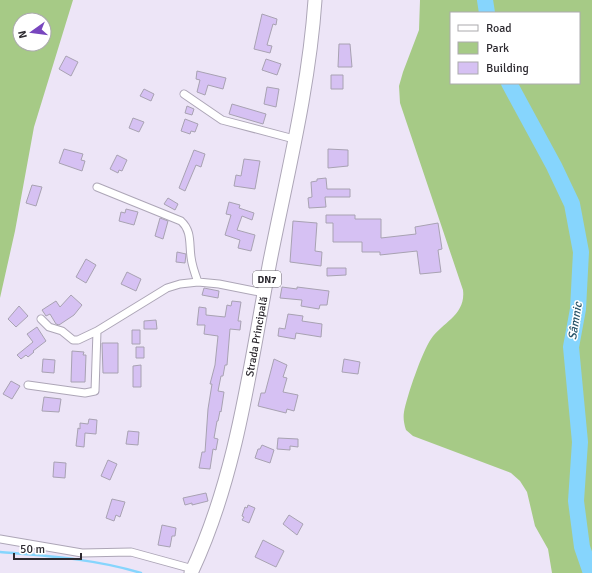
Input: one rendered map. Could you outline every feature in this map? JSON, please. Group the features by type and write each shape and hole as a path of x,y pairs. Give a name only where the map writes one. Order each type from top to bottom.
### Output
{"highway":[{"name":"Strada Principală","path":"192,571 214,518 228,473 294,139 310,49 315,0"}],"street":[{"path":"184,94 222,120 294,139"},
{"path":"97,186 181,221 187,226 190,234 191,258 198,282"},
{"path":"28,384 85,393 95,391 98,331 101,327 167,288 180,284 198,282 219,284 264,293"},
{"path":"41,318 50,326 62,331 73,340 78,340 93,331 98,331"},
{"path":"0,539 82,553 131,552 192,571"}],"green space":[{"path":"0,0 73,0 34,127 15,231 0,298"},
{"path":"420,0 592,0 592,573 552,573 548,549 535,526 527,492 520,481 511,473 413,436 406,430 404,412 411,385 423,354 431,339 453,318 461,306 463,290 400,103 399,86 419,30"}],"building":[{"path":"262,14 277,19 276,25 273,24 267,45 272,46 270,53 254,49"},
{"path":"339,44 350,44 352,67 338,67"},
{"path":"66,56 78,62 71,76 59,69"},
{"path":"266,59 281,64 277,75 262,70"},
{"path":"197,71 226,78 223,89 208,85 205,95 197,92 200,80 196,79"},
{"path":"331,75 343,75 343,89 331,89"},
{"path":"267,87 279,89 276,107 264,104"},
{"path":"144,89 154,94 151,101 140,96"},
{"path":"232,104 266,114 263,124 229,114"},
{"path":"187,106 194,109 192,115 185,113"},
{"path":"133,118 144,122 139,132 129,128"},
{"path":"185,119 198,124 195,132 191,131 190,134 181,131"},
{"path":"64,149 83,154 81,160 85,161 82,171 59,163"},
{"path":"328,149 348,150 348,166 328,168"},
{"path":"194,150 205,154 201,167 196,165 185,191 179,188"},
{"path":"117,155 127,160 122,171 119,170 118,173 110,169"},
{"path":"244,159 260,161 255,189 234,186 236,175 241,176"},
{"path":"326,178 327,189 350,189 350,197 325,197 326,207 309,208 308,198 312,197 311,182 317,181 317,179"},
{"path":"32,185 42,187 36,206 26,203"},
{"path":"168,198 178,204 175,210 164,204"},
{"path":"229,202 240,205 239,208 254,213 252,220 242,216 237,230 255,235 251,251 238,248 240,240 225,235 231,215 226,214"},
{"path":"126,209 138,212 134,225 119,221 121,212 125,213"},
{"path":"326,215 355,215 355,219 381,219 381,238 416,234 415,227 438,223 442,249 438,250 441,272 420,274 417,251 380,255 380,252 362,252 362,242 333,242 333,223 326,223"},
{"path":"160,218 168,221 163,239 155,236"},
{"path":"293,221 317,223 315,251 322,252 321,266 290,262"},
{"path":"177,252 186,254 185,263 176,262"},
{"path":"86,259 96,265 86,283 76,277"},
{"path":"327,268 346,268 346,275 327,276"},
{"path":"127,272 141,279 136,291 121,284"},
{"path":"282,287 297,289 297,287 329,291 327,305 320,305 319,309 301,306 302,300 280,298"},
{"path":"204,288 219,291 218,298 202,295"},
{"path":"71,295 82,305 74,315 59,325 56,324 50,314 46,316 42,310 56,301 60,307"},
{"path":"232,301 241,302 238,321 241,321 240,330 230,329 227,365 225,365 223,376 221,376 218,391 224,392 221,412 220,411 217,421 214,438 218,439 216,450 213,449 210,469 199,468 202,452 205,452 208,409 212,384 210,384 215,365 218,336 204,334 205,325 197,325 199,307 206,308 206,315 225,317 227,305 231,306"},
{"path":"19,306 28,316 16,327 8,319"},
{"path":"288,314 303,316 302,321 322,324 321,337 296,333 295,339 278,336 279,328 285,329"},
{"path":"156,320 157,329 144,329 144,321"},
{"path":"37,327 46,341 28,357 26,355 21,359 17,355 33,342 27,334"},
{"path":"132,330 140,330 140,344 132,344"},
{"path":"102,343 118,343 118,373 103,373"},
{"path":"136,347 144,347 144,358 136,358"},
{"path":"72,351 84,352 83,355 86,355 85,382 71,382"},
{"path":"43,359 55,360 54,373 42,372"},
{"path":"274,359 287,365 283,377 287,378 283,392 298,395 294,411 287,409 286,413 258,406 261,393 265,393"},
{"path":"344,359 360,362 358,374 342,372"},
{"path":"141,365 141,387 133,387 133,366"},
{"path":"11,381 20,386 12,399 3,394"},
{"path":"44,397 61,399 59,412 42,411"},
{"path":"89,419 97,420 96,434 85,433 84,447 76,446 80,423 88,424"},
{"path":"128,431 139,432 138,445 126,444"},
{"path":"278,438 298,439 298,447 290,446 290,450 277,449"},
{"path":"262,445 274,450 270,463 255,458 258,449 260,449"},
{"path":"108,460 117,464 110,480 101,476"},
{"path":"54,462 66,463 65,478 53,477"},
{"path":"206,493 208,501 185,505 183,498"},
{"path":"112,499 125,502 120,517 116,515 114,521 106,518"},
{"path":"248,505 255,508 249,523 242,520 244,517 242,516 245,507 247,508"},
{"path":"289,515 303,524 297,535 283,524"},
{"path":"162,525 176,528 175,536 172,536 170,547 158,545"},
{"path":"263,540 284,551 276,567 255,557"}],"waterway":[{"name":"Sâmnic","path":"485,0 487,12"},
{"name":"Sâmnic","path":"510,84 554,166 572,204 581,252 578,309 571,347 580,442 576,501 582,547 591,573"},
{"path":"0,552 89,561 141,573"}]}
